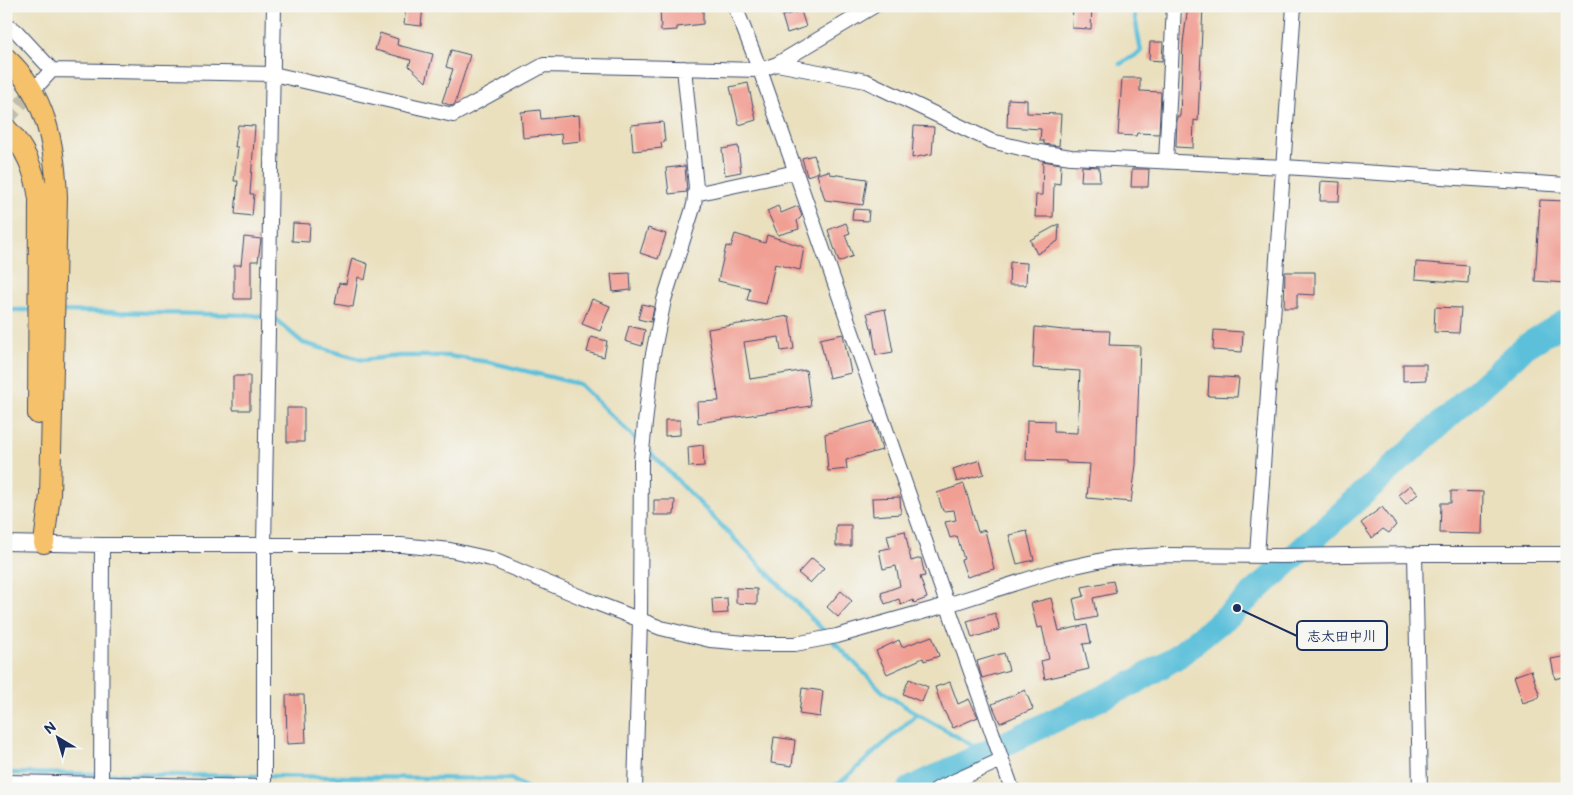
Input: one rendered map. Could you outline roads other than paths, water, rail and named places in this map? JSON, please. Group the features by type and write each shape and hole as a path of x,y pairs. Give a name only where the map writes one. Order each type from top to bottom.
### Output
{"highway":[{"path":"6,58 24,78 37,98 49,131 56,172 50,495 44,543"},
{"path":"6,128 30,160 39,198 38,495 44,543"}],"street":[{"path":"6,782 101,786 264,788 264,546 274,6"},
{"path":"735,6 760,70 1012,789"},
{"path":"6,24 16,31 52,70 273,74 453,115 544,65 760,70 777,64 874,6"},
{"path":"1166,161 1174,6"},
{"path":"1257,556 1294,6"},
{"path":"777,64 866,82 991,141 1033,151 1071,157 1284,167 1567,186"},
{"path":"635,789 640,621 641,460 652,359 664,300 694,205 696,187 684,68"},
{"path":"40,83 52,70"},
{"path":"695,194 796,172"},
{"path":"6,543 264,546 401,545 450,550 491,559 640,621 710,640 758,644 795,644 837,636 947,605 1057,570 1112,558 1165,555 1567,554"},
{"path":"101,786 102,545"},
{"path":"1415,554 1420,789"},
{"path":"937,789 1001,757"}],"waterway":[{"path":"1120,64 1141,52 1133,6"},
{"path":"6,310 32,310"},
{"path":"60,311 252,315 275,319 303,343 363,360 399,356 448,356 489,362 579,384 639,442"},
{"path":"910,789 1137,681 1178,656 1237,608 1526,346 1567,321"},
{"path":"645,447 828,635"},
{"path":"833,641 883,692 917,714 986,753"},
{"path":"820,789 839,784 917,714"},
{"path":"6,773 511,779 528,789"}],"tunnel":[{"path":"6,120 38,85"}],"place":[{"name":"志太田中川","path":"1237,608"}]}
